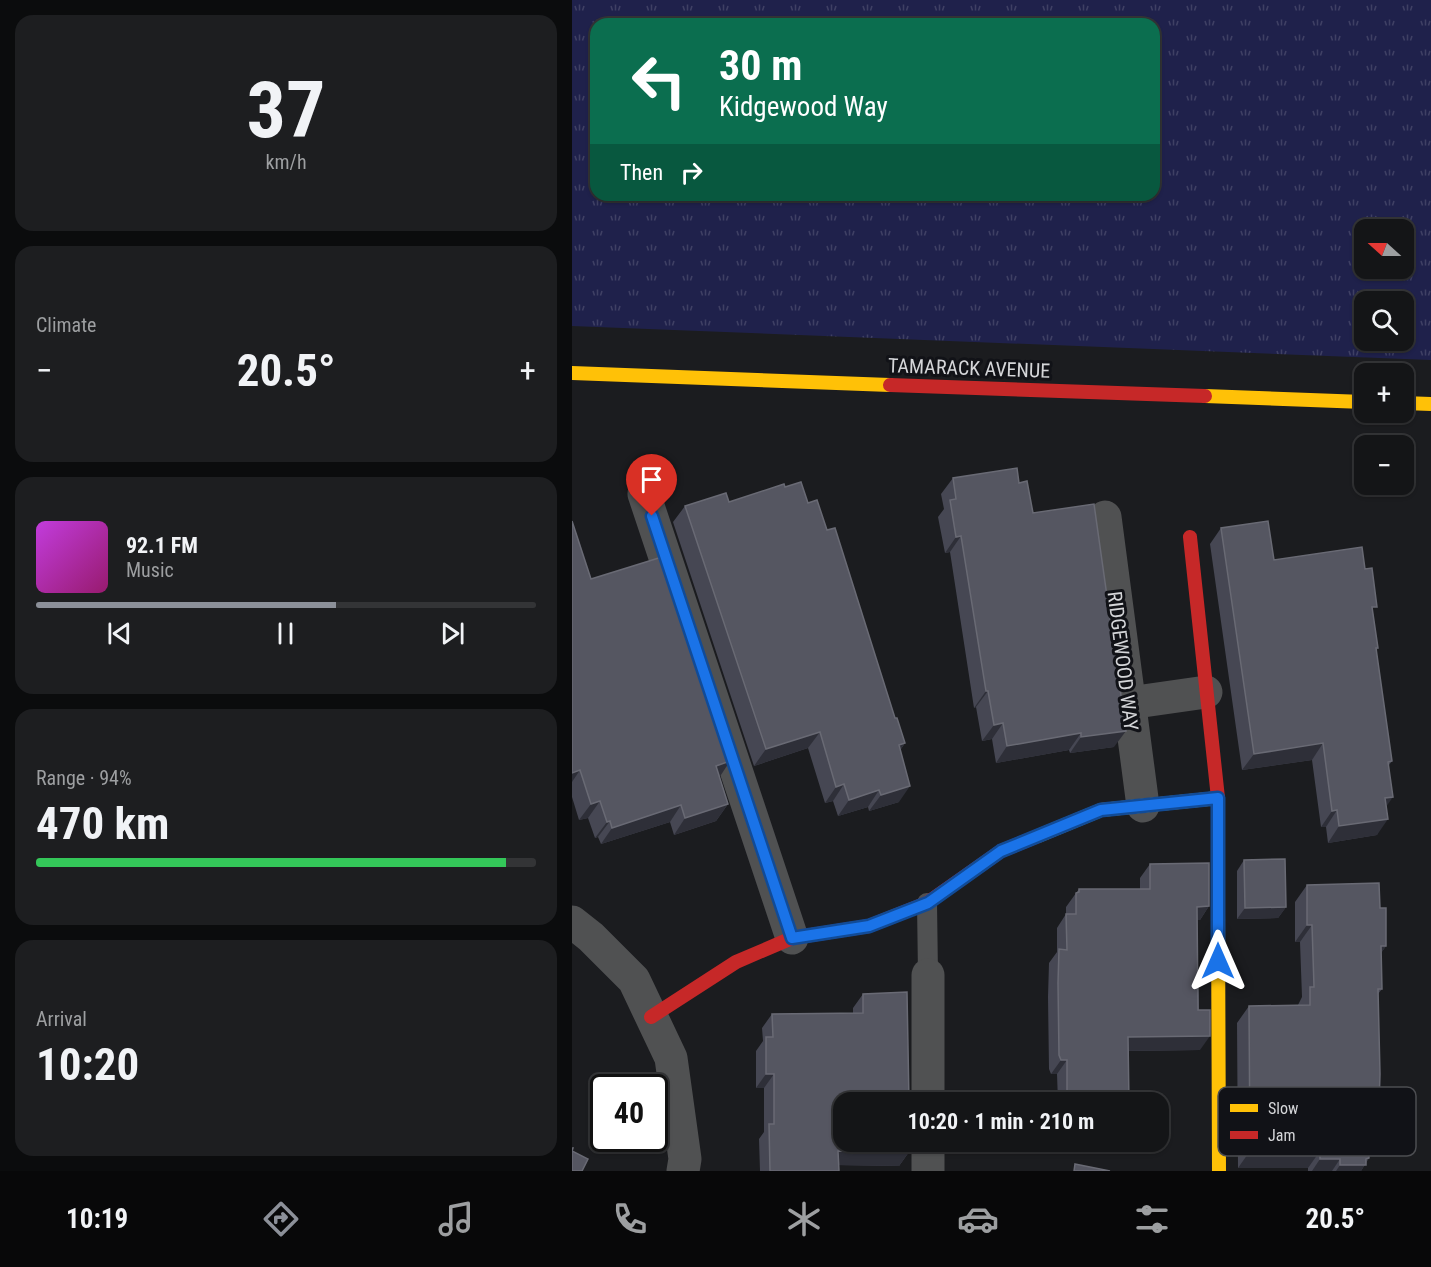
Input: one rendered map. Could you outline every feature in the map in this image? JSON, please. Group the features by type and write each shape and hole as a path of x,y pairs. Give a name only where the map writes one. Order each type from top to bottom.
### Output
{"street":[{"name":"TAMARACK AVENUE","path":"572,373 1354,402"},
{"path":"1414,403 1432,404"},
{"path":"644,494 792,938"},
{"name":"RIDGEWOOD WAY","path":"1105,517 1143,806"},
{"path":"1190,537 1218,798 1219,1087"},
{"path":"1129,703 1206,692"},
{"path":"651,1017 736,962 792,938 869,926 928,903 1001,851 1101,810 1218,798"},
{"path":"572,922 592,937 634,980 671,1059 685,1159 683,1171"},
{"path":"928,975 928,1092"},
{"path":"928,1152 928,1171"},
{"path":"1219,1156 1219,1171"}],"lane":[{"path":"928,903 928,975"}],"green space":[{"path":"572,0 1431,0 1431,360 572,326"}],"building":[{"path":"1017,468 1019,483 1027,481 1033,513 1094,504 1126,731 1081,737 1081,733 1007,746 1003,723 994,725 988,691 986,691 961,536 956,537 950,500 956,499 953,478"},
{"path":"801,482 808,503 817,500 827,530 835,528 905,743 899,745 910,786 881,795 879,790 849,800 844,784 836,787 820,732 766,749 685,506 726,493 729,502 784,484 785,487"},
{"path":"572,521 591,579 662,557 730,761 716,766 728,804 685,818 681,805 612,828 610,821 607,822 600,801 591,804 580,770 572,773"},
{"path":"1268,521 1274,560 1362,547 1365,569 1372,568 1377,607 1372,607 1378,648 1376,648 1392,761 1388,762 1393,797 1385,798 1388,819 1339,826 1337,810 1332,811 1323,743 1254,754 1221,528"},
{"path":"1285,859 1286,907 1245,908 1244,860"},
{"path":"1209,863 1209,906 1197,907 1198,1010 1210,1010 1210,1036 1128,1037 1129,1092 1067,1092 1067,1060 1061,1060 1059,1055 1058,983 1059,949 1067,950 1066,914 1076,914 1076,893 1079,889 1150,889 1150,864"},
{"path":"1379,883 1380,908 1386,908 1386,946 1381,946 1382,989 1378,989 1380,1087 1250,1087 1249,1006 1310,1005 1310,987 1314,987 1312,925 1307,925 1307,885"},
{"path":"907,992 909,1092 833,1092 833,1152 838,1152 839,1171 770,1171 769,1124 774,1124 774,1074 766,1074 766,1037 773,1037 772,1014 863,1013 863,994"},
{"path":"572,1151 588,1159 582,1171 572,1171"},
{"path":"1320,1156 1369,1156 1369,1158 1366,1159 1366,1165 1340,1165 1340,1159 1320,1159"},
{"path":"1075,1164 1110,1171 1074,1171"}],"traffic: slow":[{"path":"572,373 890,385"},
{"path":"1205,396 1354,402"},
{"path":"1414,403 1432,404"},
{"path":"1038,836 1101,810 1218,798"},
{"path":"1218,912 1219,1087"},
{"path":"1219,1156 1219,1171"}],"traffic: jam":[{"path":"890,385 1205,396"},
{"path":"1190,537 1218,798 1218,912"},
{"path":"651,1017 736,962 792,938 869,926 927,903 1001,851 1038,836"}],"route":[{"path":"652,516 792,938 869,926 928,903 1001,851 1101,810 1218,798 1218,961"}]}
